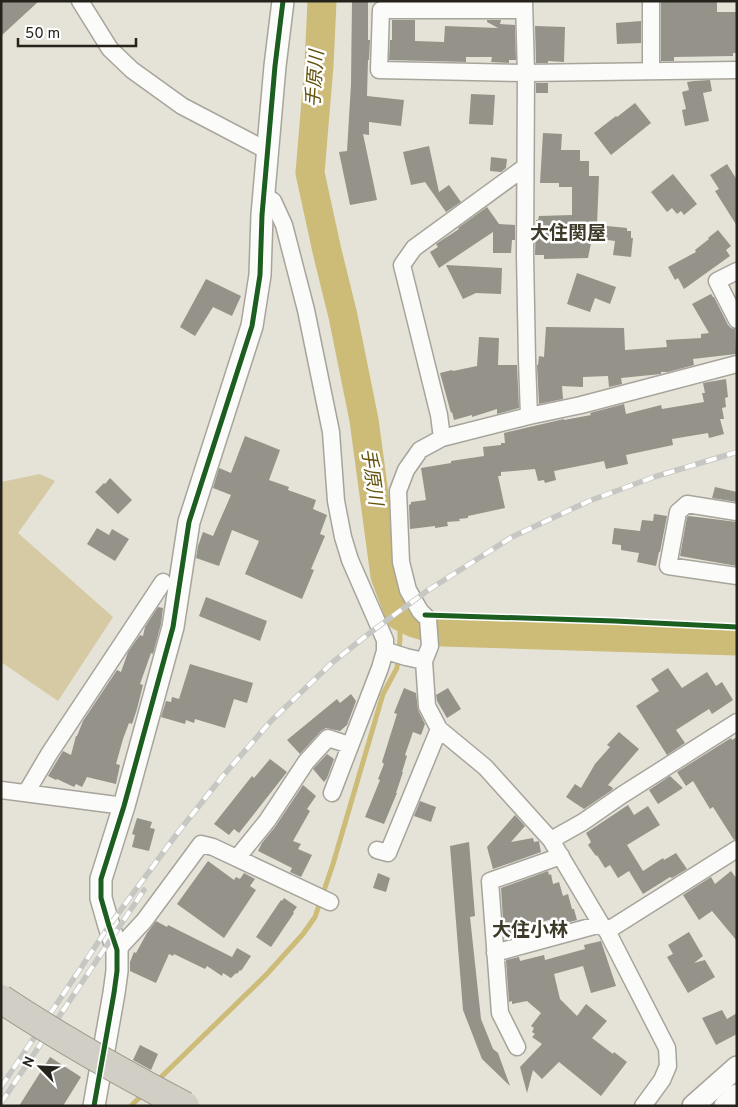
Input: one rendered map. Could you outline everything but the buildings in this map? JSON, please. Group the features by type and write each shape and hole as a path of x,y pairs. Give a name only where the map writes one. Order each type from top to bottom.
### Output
{"highway":[{"path":"1,999 88,1053 185,1106"}],"street":[{"path":"80,1 110,49 132,70 182,106 268,151"},
{"path":"94,1106 117,971 117,950 101,898 101,880 124,806 173,627 189,522 252,326 260,275 262,215 275,66 283,1"},
{"path":"651,1 651,71"},
{"path":"529,416 526,360 526,73 524,6 381,10 379,70 526,73 737,70"},
{"path":"442,438 439,415 402,265 414,248 525,167"},
{"path":"264,196 273,201 284,226 306,310 331,432 336,501 343,537 350,560 385,640 394,653"},
{"path":"737,271 717,281 737,320"},
{"path":"643,1106 662,1080 668,1066 667,1048 604,927 551,840 485,767 439,729 427,706 428,619 420,611 408,590 401,562 398,491 406,470 420,450 442,438 581,405 737,364"},
{"path":"737,512 687,504 678,512 668,566 737,576"},
{"path":"26,793 163,582"},
{"path":"332,793 380,668 394,653 427,654"},
{"path":"551,840 583,822 737,722"},
{"path":"377,850 388,853 439,729"},
{"path":"237,858 266,821 306,762 328,738 349,745"},
{"path":"1,790 124,806"},
{"path":"117,950 144,921 201,844 213,847 330,902"},
{"path":"495,953 604,927 737,849"},
{"path":"516,1047 500,1013 490,881 561,856"},
{"path":"693,1106 737,1067"},
{"path":"725,1106 737,1095"}],"shaded area":[{"path":"40,474 55,481 18,533 113,617 58,701 1,662 1,482"}],"waterway":[{"name":"手原川","path":"322,1 310,173 343,316 364,420 385,576 400,616 414,623 443,632 737,641"},
{"path":"157,1081 266,975 303,934 315,917 333,864 383,694 397,668 400,616"},
{"path":"131,1106 143,1094"}],"railway":[{"path":"1,1087 109,926 179,831 222,777 272,720 333,662 427,591 512,537 589,501 654,477 737,452"},
{"path":"1,1103 144,890"}],"cycle path":[{"path":"94,1106 117,971 117,950 101,898 101,879 124,806 173,627 189,522 252,326 260,275 262,215 275,66 283,1"},
{"path":"425,615 737,627"}],"district":[{"name":"大住関屋","path":"568,234"},
{"name":"大住小林","path":"530,931"}]}
